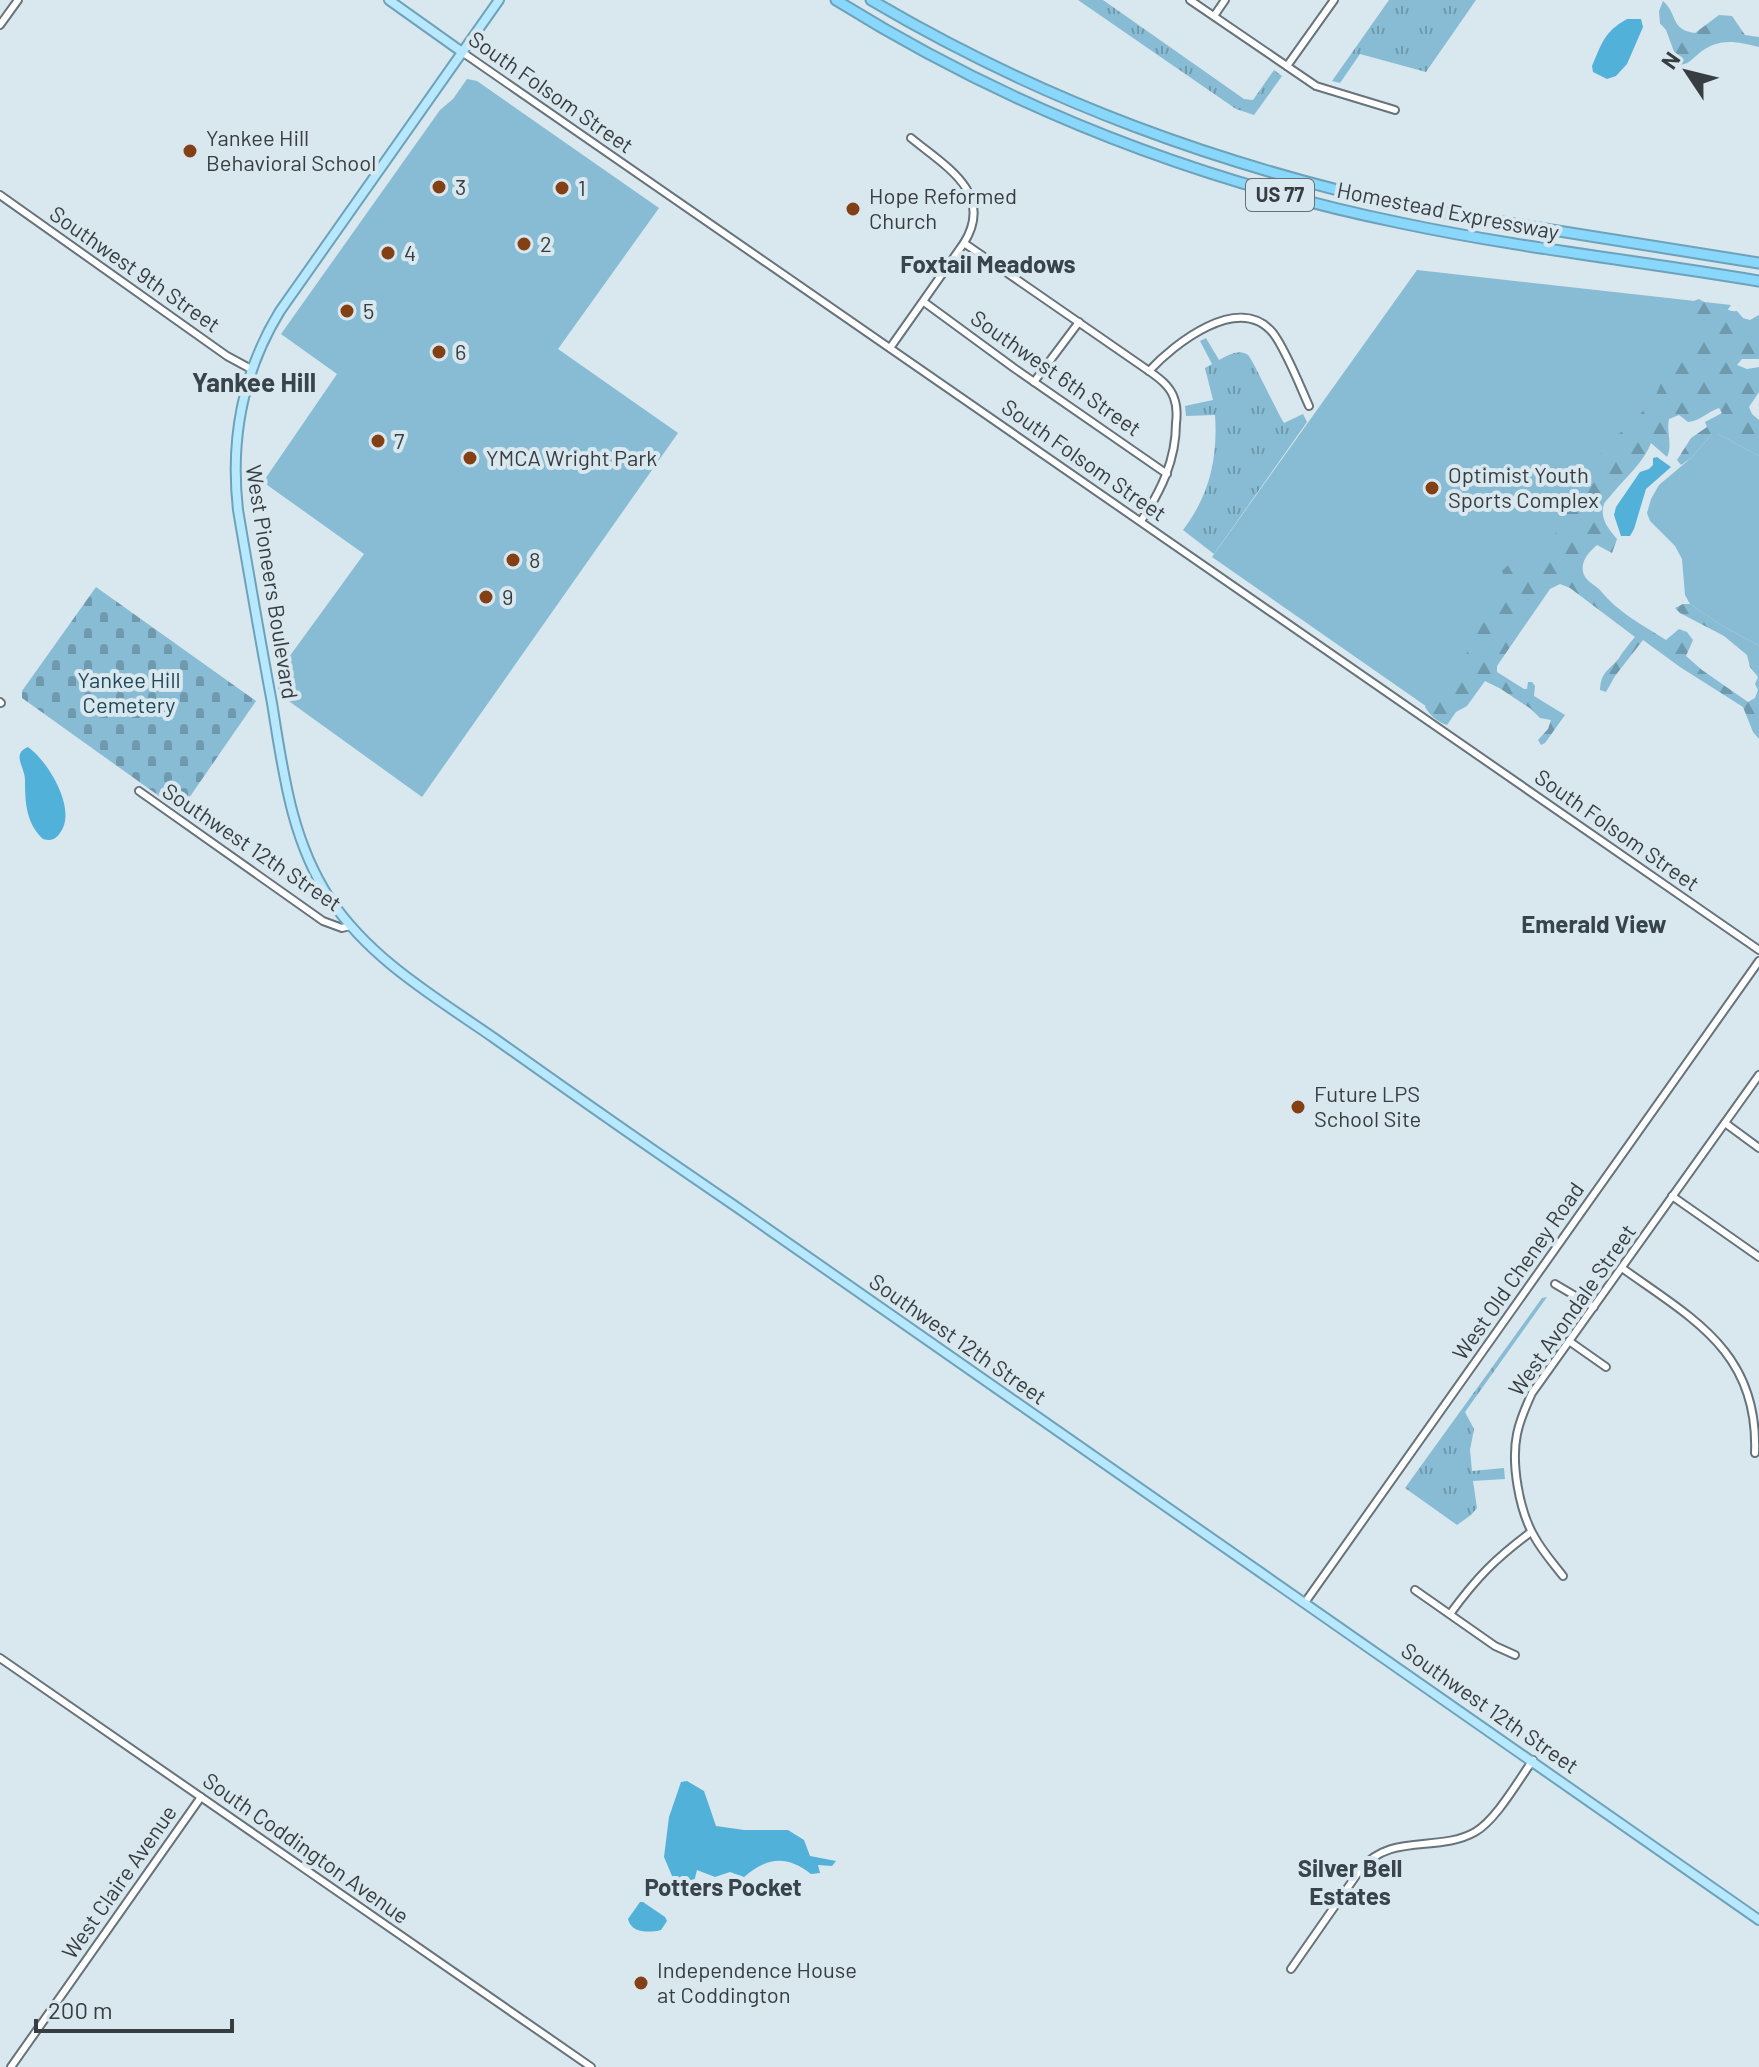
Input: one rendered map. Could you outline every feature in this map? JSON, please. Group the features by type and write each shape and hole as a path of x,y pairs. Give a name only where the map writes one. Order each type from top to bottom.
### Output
{"highway":[{"name":"Homestead Expressway","path":"836,0 961,70 1046,111 1161,157 1256,187 1331,208 1445,232 1759,281"},
{"name":"Homestead Expressway","path":"871,0 948,44 1045,91 1131,126 1245,166 1414,208 1759,263"}],"main road":[{"name":"South Folsom Street","path":"389,0 462,52"},
{"name":"West Pioneers Boulevard","path":"350,926 309,862 285,782 235,482 238,422 251,369 280,311 501,0"},
{"name":"Southwest 12th Street","path":"350,926 380,956 433,995 1306,1601 1759,1920"}],"street":[{"path":"0,25 18,0"},
{"path":"1190,0 1316,86 1395,110"},
{"path":"1214,16 1225,0"},
{"path":"1287,66 1334,0"},
{"name":"South Folsom Street","path":"462,52 1759,950"},
{"path":"890,348 964,243 971,232 974,217 972,201 962,181 911,138"},
{"name":"Southwest 9th Street","path":"0,195 227,356 251,369"},
{"path":"964,243 1166,385 1176,406 1175,443 1159,493 1141,521"},
{"name":"Southwest 6th Street","path":"924,302 1167,474"},
{"path":"1149,371 1170,351 1204,329 1231,318 1248,319 1259,322 1272,332 1309,406"},
{"path":"1034,382 1079,322"},
{"name":"Southwest 12th Street","path":"139,791 323,921 342,928 350,926"},
{"name":"West Old Cheney Road","path":"1306,1601 1759,961"},
{"name":"West Avondale Street","path":"1563,1576 1531,1532 1521,1502 1515,1455 1516,1434 1523,1413 1532,1393 1759,1075"},
{"path":"1725,1123 1759,1148"},
{"path":"1672,1196 1759,1257"},
{"path":"1622,1268 1705,1328 1731,1355 1748,1386 1755,1410 1755,1453"},
{"path":"1555,1284 1594,1307"},
{"path":"1569,1341 1606,1367"},
{"path":"1450,1614 1482,1572 1531,1532"},
{"path":"1415,1590 1495,1646 1515,1655"},
{"name":"South Coddington Avenue","path":"0,1658 591,2067"},
{"path":"1291,1969 1367,1861 1388,1849 1462,1837 1476,1831 1490,1819 1533,1760"},
{"name":"West Claire Avenue","path":"11,2067 201,1797"}],"green space":[{"path":"1078,0 1103,0 1244,99 1253,100 1274,70 1282,76 1254,115 1236,109"},
{"path":"1389,0 1476,0 1426,72 1360,54 1340,83 1332,81"},
{"path":"1663,1 1682,29 1695,33 1719,15 1732,16 1745,35 1759,37 1759,47 1734,42 1719,43 1679,65 1666,30 1660,23 1659,11"},
{"name":"YMCA Wright Park","path":"467,79 477,81 659,208 558,349 678,433 422,797 279,694 276,675 364,554 263,482 337,374 281,334 440,110 453,99"},
{"name":"Optimist Youth Sports Complex","path":"1417,270 1731,305 1443,718 1212,557"},
{"path":"1699,299 1737,311 1750,320 1759,315 1759,359 1742,359 1737,365 1747,369 1759,367 1759,392 1749,407 1759,420 1759,456 1718,434 1712,434 1681,465 1677,460 1691,438 1707,427 1705,422 1722,413 1719,408 1688,422 1679,415 1669,419 1667,457 1651,443 1639,463 1606,501 1604,519 1617,539 1612,553 1597,545 1584,560 1583,572 1614,605 1666,640 1679,629 1687,632 1693,640 1686,656 1748,702 1755,698 1758,677 1750,667 1747,655 1724,636 1675,608 1690,604 1759,646 1759,739 1743,707 1643,640 1606,692 1600,690 1604,675 1635,637 1570,588 1560,584 1550,589 1497,666 1497,672 1524,689 1527,689 1528,682 1532,682 1535,686 1534,696 1565,715 1545,743 1541,745 1538,740 1551,720 1540,718 1531,709 1485,681 1467,706 1456,712 1447,725 1440,722 1427,710 1426,703 1444,685 1448,686 1449,678 1467,653 1505,579 1502,571 1508,565 1525,561 1537,553 1558,531 1567,510 1589,479 1596,458 1634,422 1656,395 1668,366 1686,354 1698,335 1669,312 1673,307"},
{"path":"1206,338 1219,360 1237,352 1248,355 1284,423 1303,414 1307,422 1214,554 1183,530 1205,490 1215,447 1215,415 1186,416 1185,406 1213,400 1205,368 1212,364 1200,341"},
{"path":"1712,434 1718,434 1759,456 1759,646 1690,604 1685,595 1682,559 1675,546 1650,521 1647,513 1659,485 1691,458"},
{"name":"Yankee Hill Cemetery","path":"96,587 256,701 180,811 22,698 22,691"},
{"path":"1547,1297 1465,1412 1474,1429 1470,1450 1472,1471 1504,1468 1505,1479 1473,1481 1477,1508 1457,1525 1405,1488 1542,1298"}],"shaded area":[{"path":"1627,19 1641,19 1643,27 1627,64 1616,76 1607,79 1593,72 1592,66 1608,34"},
{"path":"1657,457 1671,467 1646,489 1634,529 1630,536 1621,536 1614,515 1616,507 1640,472 1649,469 1653,458"},
{"path":"28,747 52,774 63,799 65,823 53,839 43,839 37,833 28,812 20,753"},
{"path":"687,1781 704,1791 716,1826 744,1830 788,1830 804,1840 810,1856 836,1861 832,1866 818,1865 820,1873 811,1874 785,1861 761,1865 744,1877 730,1872 715,1877 697,1870 692,1890 681,1897 664,1857 669,1817 681,1782"},
{"path":"640,1902 665,1917 667,1921 661,1930 641,1931 630,1924 628,1919"}],"place":[{"name":"Yankee Hill Behavioral School","path":"190,151"},
{"name":"3","path":"439,187"},
{"name":"1","path":"562,188"},
{"name":"Hope Reformed Church","path":"853,209"},
{"name":"2","path":"524,244"},
{"name":"4","path":"388,253"},
{"name":"5","path":"347,311"},
{"name":"6","path":"439,352"},
{"name":"7","path":"378,441"},
{"name":"YMCA Wright Park","path":"470,458"},
{"name":"Optimist Youth Sports Complex","path":"1432,488"},
{"name":"8","path":"513,560"},
{"name":"9","path":"486,597"},
{"name":"Future LPS School Site","path":"1298,1107"},
{"name":"Independence House at Coddington","path":"641,1983"}],"district":[{"name":"Foxtail Meadows","path":"988,265"},
{"name":"Yankee Hill","path":"254,383"},
{"name":"Emerald View","path":"1594,925"},
{"name":"Silver Bell Estates","path":"1350,1883"},
{"name":"Potters Pocket","path":"723,1888"}]}
